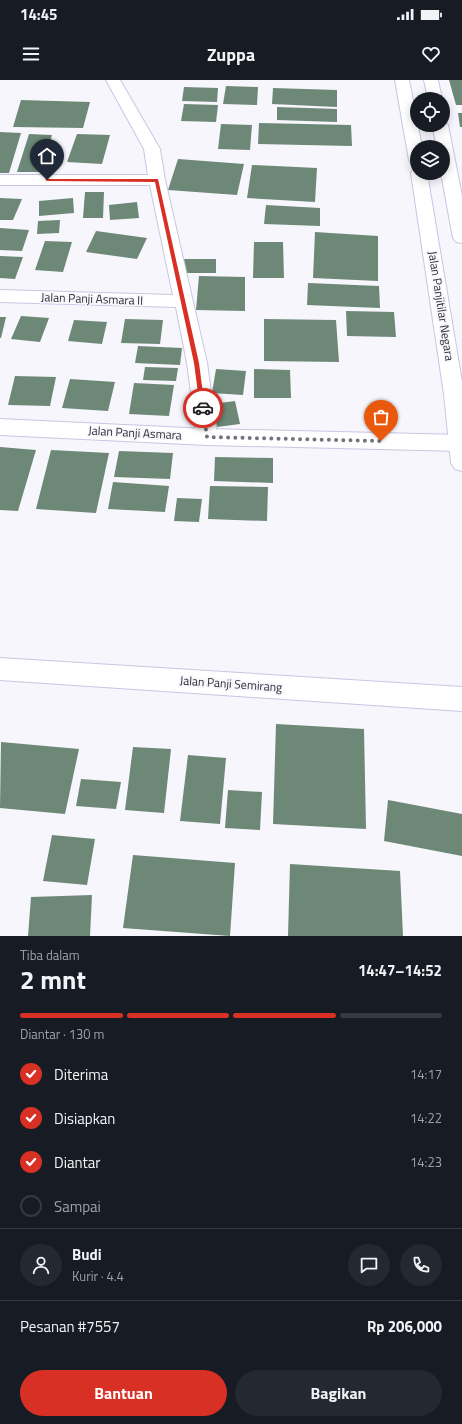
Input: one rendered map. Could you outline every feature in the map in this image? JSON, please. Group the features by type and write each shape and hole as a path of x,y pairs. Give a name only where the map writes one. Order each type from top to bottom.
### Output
{"street":[{"path":"113,80 152,149 157,180 196,363 207,437"},
{"path":"402,80 413,140"},
{"path":"431,80 434,92"},
{"path":"442,132 457,186 462,238"},
{"path":"0,180 157,180"},
{"name":"Jalan Panjitilar Negara","path":"420,180 454,394 461,443 462,463"},
{"name":"Jalan Panji Asmara II","path":"0,296 183,301"},
{"name":"Jalan Panji Asmara","path":"0,427 207,437 461,443"},
{"name":"Jalan Panji Semirang","path":"0,669 462,699"}],"building":[{"path":"449,80 462,80 462,105 456,105"},
{"path":"226,86 258,87 257,105 223,104"},
{"path":"184,87 218,88 217,102 182,101"},
{"path":"273,88 337,90 337,107 272,104"},
{"path":"21,100 90,102 83,128 13,127"},
{"path":"184,104 218,105 216,122 181,121"},
{"path":"277,107 337,109 337,122 277,120"},
{"path":"458,113 462,113 462,127 460,127"},
{"path":"259,123 351,125 352,146 258,144"},
{"path":"221,124 252,125 250,150 218,149"},
{"path":"0,132 21,133 9,173 0,173"},
{"path":"29,134 52,135 41,172 17,172"},
{"path":"77,134 110,135 102,164 67,162"},
{"path":"178,159 244,164 237,195 168,190"},
{"path":"252,165 317,168 315,202 247,198"},
{"path":"85,192 104,192 103,218 83,218"},
{"path":"0,198 22,199 13,220 0,220"},
{"path":"73,198 74,213 39,216 39,201"},
{"path":"137,202 139,218 110,220 109,205"},
{"path":"266,205 320,208 320,226 264,224"},
{"path":"60,220 59,233 37,234 38,221"},
{"path":"0,228 29,230 22,251 0,250"},
{"path":"96,231 147,238 137,259 86,252"},
{"path":"315,232 378,236 378,281 313,278"},
{"path":"45,241 72,242 63,272 35,270"},
{"path":"254,242 283,242 284,278 253,278"},
{"path":"0,256 23,257 15,279 0,278"},
{"path":"180,259 216,259 216,273 179,273"},
{"path":"199,276 245,277 245,311 196,310"},
{"path":"308,283 379,286 380,308 307,305"},
{"path":"346,311 394,312 396,337 347,336"},
{"path":"21,316 49,318 40,342 11,339"},
{"path":"0,317 6,317 1,338 0,338"},
{"path":"125,319 163,320 160,344 121,343"},
{"path":"264,319 336,320 339,362 264,361"},
{"path":"74,320 107,322 102,344 68,341"},
{"path":"138,346 182,348 180,365 135,363"},
{"path":"145,367 178,368 176,381 143,380"},
{"path":"216,369 246,371 243,395 212,393"},
{"path":"254,369 290,370 291,398 254,398"},
{"path":"15,376 56,377 50,406 8,405"},
{"path":"70,379 115,382 108,411 62,408"},
{"path":"134,383 174,385 169,416 129,414"},
{"path":"235,401 240,424 217,427 212,404"},
{"path":"0,447 36,450 18,511 0,510"},
{"path":"51,450 109,453 96,513 36,509"},
{"path":"119,451 173,453 170,479 114,477"},
{"path":"215,457 273,458 273,483 214,481"},
{"path":"113,482 169,486 165,512 108,509"},
{"path":"210,486 268,487 267,521 208,519"},
{"path":"177,498 202,499 199,522 174,521"},
{"path":"276,724 364,729 366,829 273,824"},
{"path":"1,742 79,749 65,814 0,808"},
{"path":"133,747 171,749 164,813 125,810"},
{"path":"188,755 226,758 220,824 180,821"},
{"path":"81,779 121,782 116,809 76,806"},
{"path":"228,790 262,792 260,830 225,828"},
{"path":"388,800 462,814 462,856 384,841"},
{"path":"52,835 95,839 87,885 43,881"},
{"path":"133,855 235,863 230,936 123,928"},
{"path":"290,864 400,871 403,936 288,936"},
{"path":"92,895 90,936 28,936 31,897"}],"way so far":[{"path":"203,408 207,437 381,441"}],"route":[{"path":"47,180 157,180 196,363 203,408"}]}
